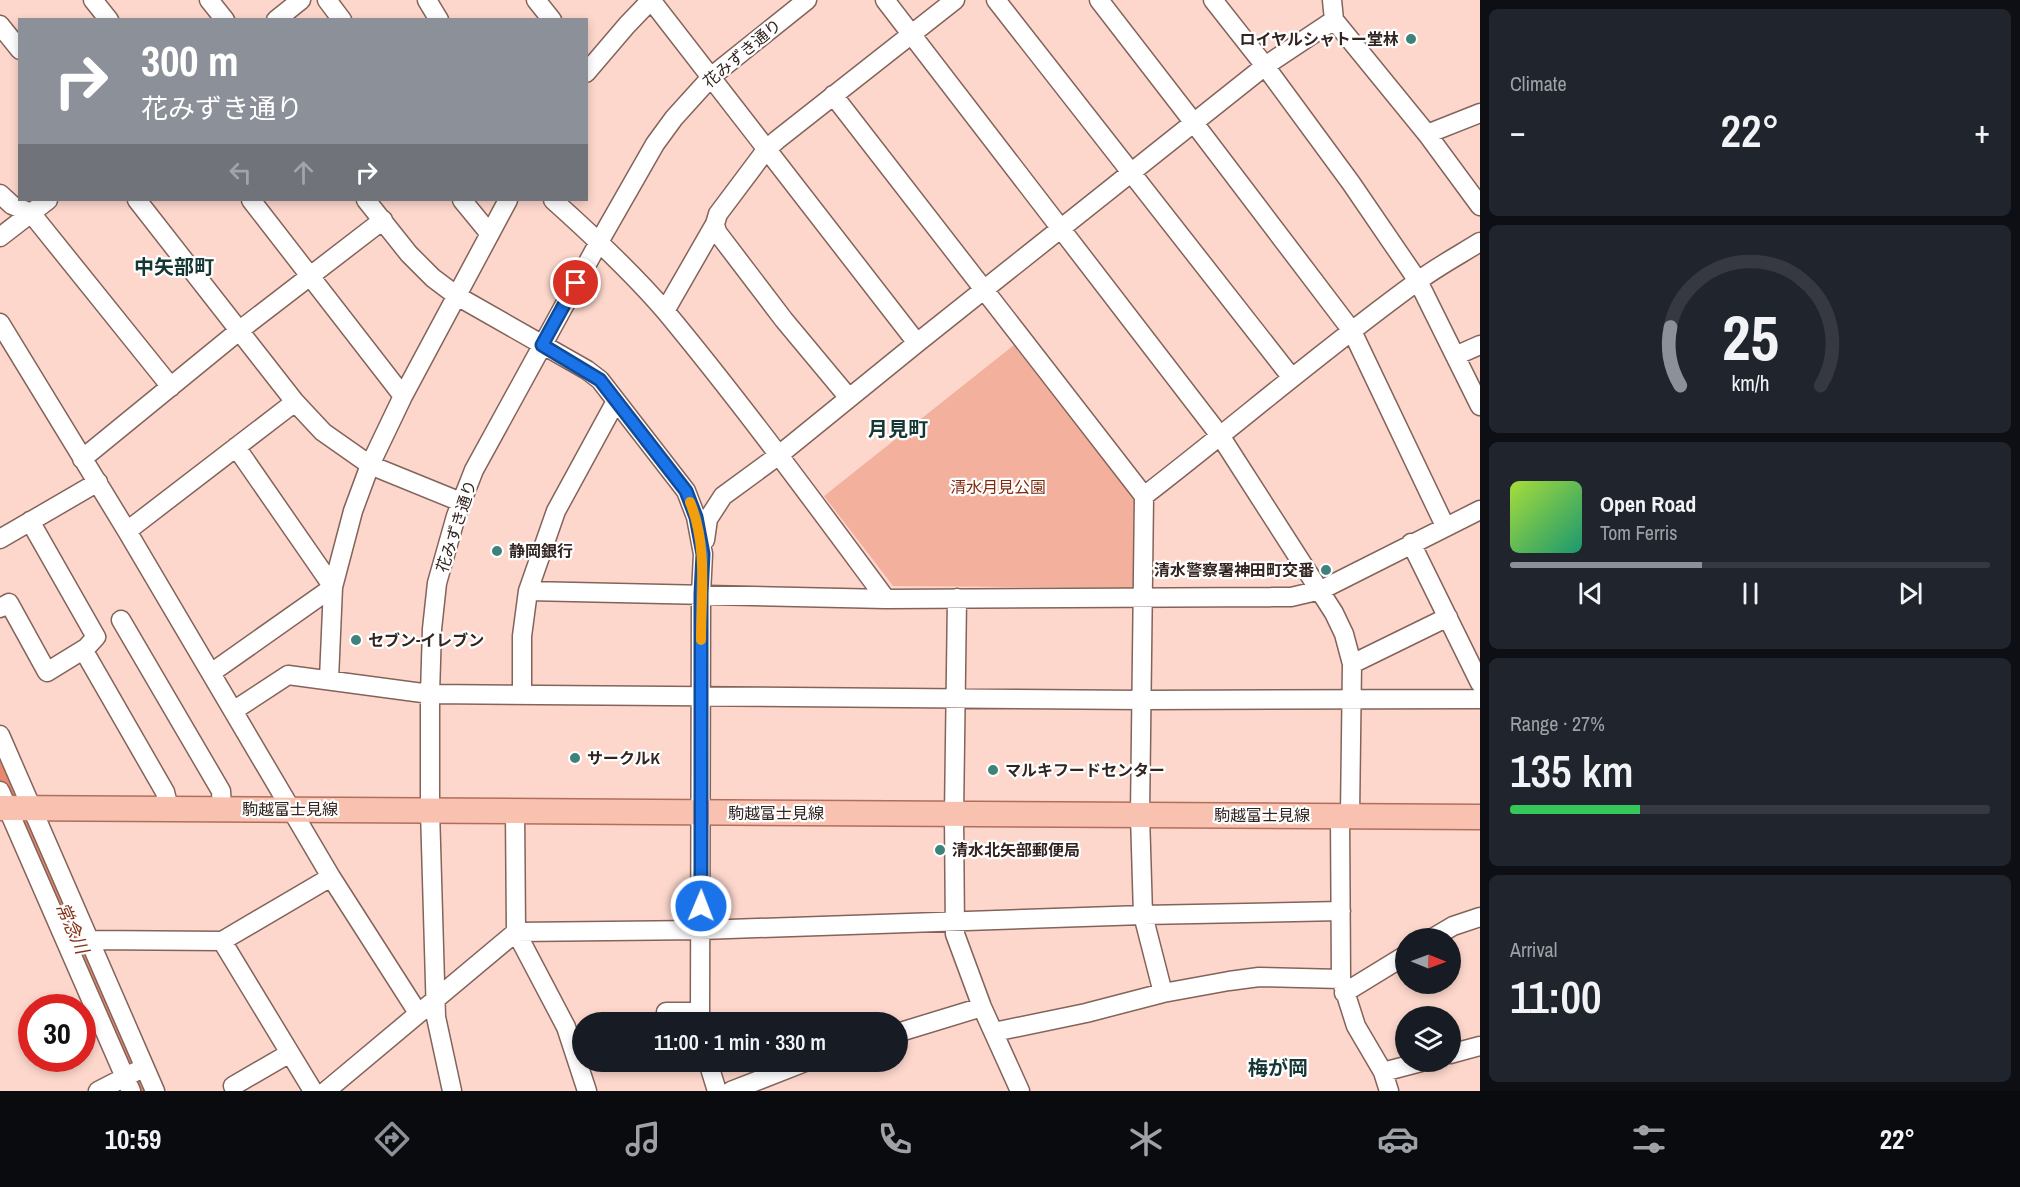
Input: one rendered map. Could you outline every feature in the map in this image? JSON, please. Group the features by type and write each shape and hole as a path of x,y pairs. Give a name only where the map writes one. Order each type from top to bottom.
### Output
{"main road":[{"name":"駒越富士見線","path":"2,802 32,808 1480,817"}],"street":[{"path":"93,0 107,18"},
{"path":"209,0 223,18"},
{"path":"278,18 301,0"},
{"path":"327,0 340,18"},
{"path":"427,0 438,18"},
{"path":"537,0 550,18"},
{"path":"588,68 651,0 917,343"},
{"name":"花みずき通り","path":"453,1091 436,1017 430,810 430,694 432,629 437,583 461,502 474,470 655,144 674,118 712,76 807,0"},
{"path":"885,0 1221,437 1321,590 1344,634 1352,664 1341,911 1342,986 1356,1026 1383,1072 1389,1091"},
{"path":"664,311 715,224 718,214 766,150 955,0"},
{"path":"996,0 1292,378"},
{"path":"1099,0 1352,331 1445,526"},
{"path":"1213,0 1351,183 1418,281 1480,406"},
{"path":"1332,0 1334,20 1427,134 1480,206"},
{"path":"700,1012 701,594 708,519 723,496 779,455 1265,66 1334,20"},
{"path":"0,26 18,48"},
{"path":"833,95 1144,496 1140,815 1143,915 1162,993"},
{"path":"1427,134 1480,113"},
{"path":"0,194 12,205 31,213 171,387"},
{"path":"0,237 47,201"},
{"path":"138,201 295,402 323,432 370,465 461,502"},
{"path":"252,201 403,396"},
{"path":"367,201 409,254 433,278 457,296 600,380 686,491 696,517 703,554"},
{"path":"463,201 490,234"},
{"path":"330,679 333,587 353,511 370,465 403,396 507,201"},
{"path":"554,201 599,242 664,311 779,455 886,598"},
{"path":"82,459 240,330 383,220"},
{"path":"715,224 717,232 784,320 849,398"},
{"path":"1144,496 1418,281 1480,242"},
{"path":"0,323 128,531 331,877 418,1013"},
{"path":"1455,356 1480,345"},
{"path":"522,693 522,636 528,591 556,511 616,401"},
{"path":"128,531 295,402"},
{"path":"236,447 333,587"},
{"path":"0,539 98,482"},
{"path":"528,591 886,598 1291,597 1321,590 1480,510"},
{"path":"0,608 9,603 47,672 86,648 96,637 30,521"},
{"path":"1411,543 1480,683"},
{"path":"211,673 333,587"},
{"path":"957,598 955,934 982,1007 1020,1091"},
{"path":"1352,664 1448,617"},
{"path":"121,620 220,791 222,809"},
{"path":"88,658 165,792 169,808"},
{"path":"233,711 288,675 430,694 1143,700 1480,699"},
{"path":"0,735 154,1091"},
{"path":"2,802 128,1084"},
{"path":"516,811 516,932 566,1026 587,1091"},
{"path":"89,940 222,941 331,877"},
{"path":"326,1091 516,932 701,930 1143,915 1341,911"},
{"path":"1450,928 1480,916"},
{"path":"222,941 313,1091"},
{"path":"994,1032 1086,1013 1162,993 1259,977 1342,986 1395,960"},
{"path":"908,1030 982,1007"},
{"path":"1461,1051 1480,1046"},
{"path":"233,1086 290,1053"},
{"path":"98,1091 128,1084 145,1068"},
{"path":"1383,1072 1395,1069"},
{"path":"711,1072 717,1091"},
{"path":"731,1091 779,1072"}],"green space":[{"name":"清水月見公園","path":"1014,345 1137,499 1135,588 893,586 824,496"}],"waterway":[{"name":"常念川","path":"0,765 144,1091"}],"slow traffic":[{"path":"690,502 696,517 703,554 701,640"}],"place":[{"name":"ロイヤルシャトー堂林","path":"1411,39"},
{"name":"静岡銀行","path":"497,551"},
{"name":"清水警察署神田町交番","path":"1326,570"},
{"name":"セブン-イレブン","path":"356,640"},
{"name":"サークルK","path":"575,758"},
{"name":"マルキフードセンター","path":"993,770"},
{"name":"清水北矢部郵便局","path":"940,850"}],"district":[{"name":"中矢部町","path":"174,267"},
{"name":"月見町","path":"898,429"},
{"name":"梅が岡","path":"1278,1068"}],"route":[{"path":"576,283 542,345 600,380 686,491 696,517 703,554 701,906"}]}
